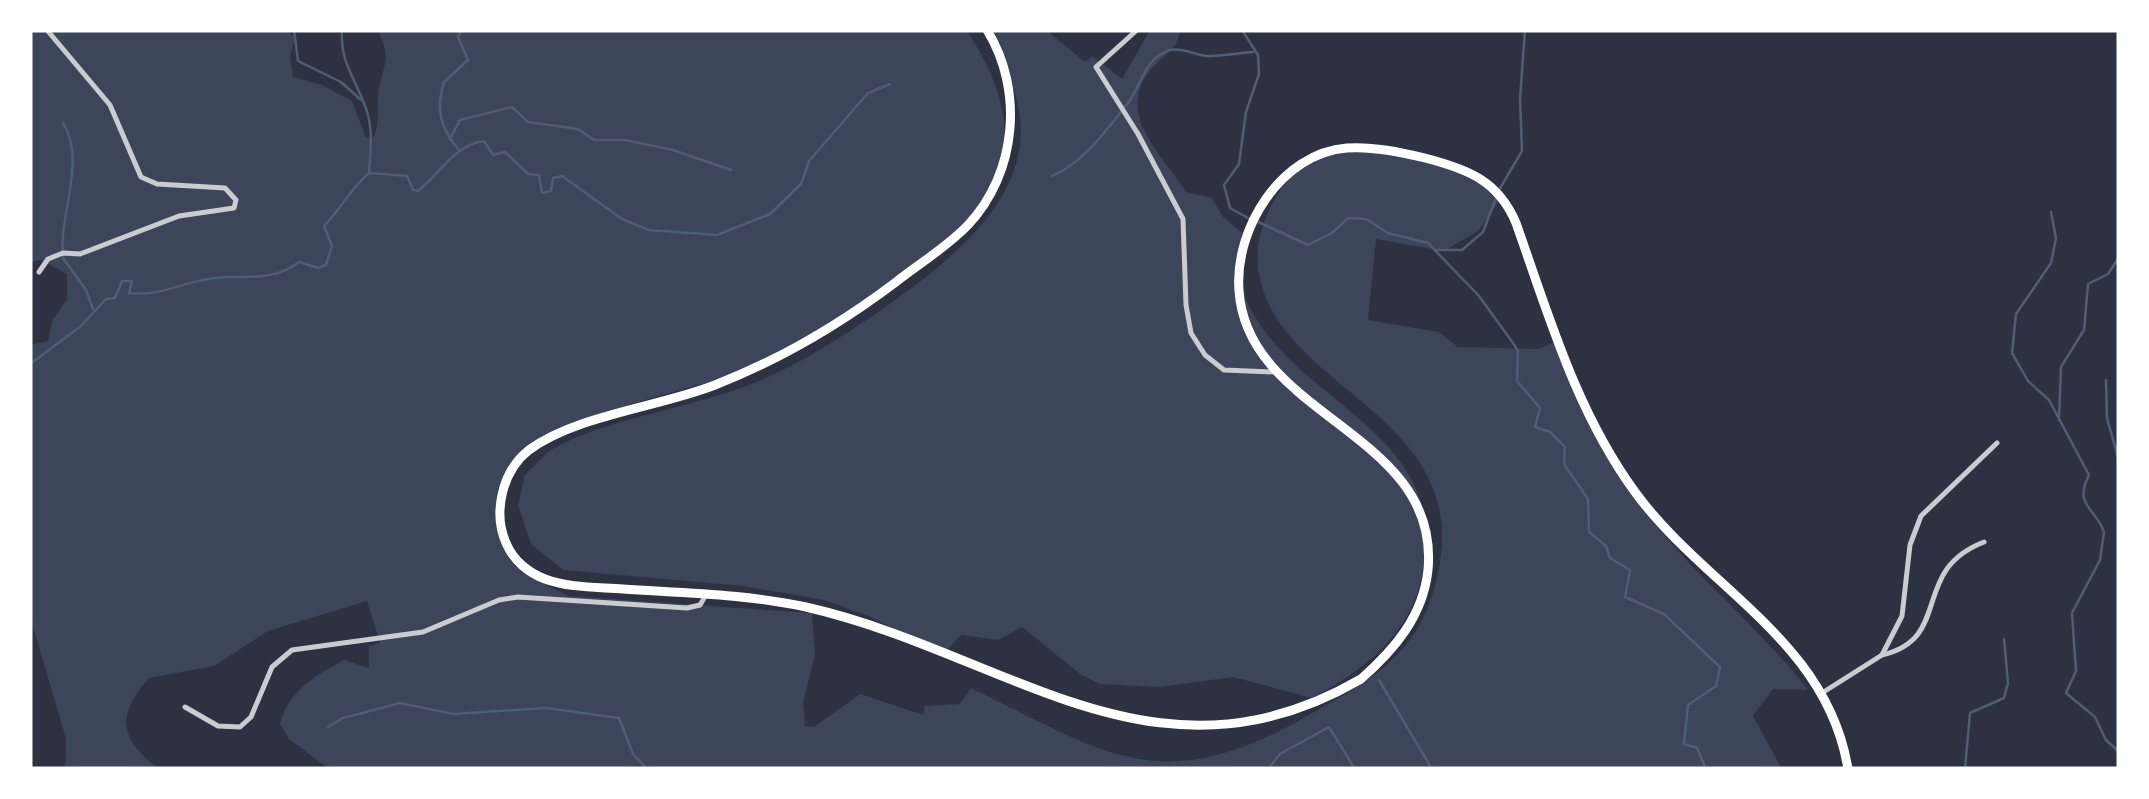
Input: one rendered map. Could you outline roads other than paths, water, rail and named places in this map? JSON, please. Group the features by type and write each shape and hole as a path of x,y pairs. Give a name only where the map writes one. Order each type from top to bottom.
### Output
{"highway":[{"path":"987,30 1007,80 1009,144 998,179 963,230 865,305 782,356 706,388 554,437 531,449 509,473 500,511 504,537 529,570 562,584 762,600 838,616 990,685"},
{"path":"1284,728 1358,682 1403,638 1421,603 1429,556 1420,509 1396,472 1275,372 1247,330 1239,277 1251,223 1279,184 1312,158 1344,148 1410,154 1463,168 1483,178 1511,210 1582,406 1608,454 1656,522 1783,639 1822,693 1839,730 1848,769"}],"street":[{"path":"39,272 48,259 63,253 80,254 180,216 234,208 236,200 225,188 157,184 141,176 110,105 47,30"},
{"path":"1137,30 1096,67 1138,134 1183,219 1186,305 1192,333 1205,355 1224,370 1275,372"},
{"path":"1882,655 1902,616 1910,544 1921,516 1997,444"},
{"path":"1822,693 1882,655 1903,648 1920,630 1946,564 1984,542"},
{"path":"185,706 218,726 240,727 251,717 272,667 292,650 423,632 499,600 562,596 688,608 700,605 706,595"}],"waterway":[{"path":"294,30 298,61 341,82 361,100"},
{"path":"30,364 81,326 106,299 115,298 122,281 132,281 129,293 152,293 215,278 279,273 299,262 318,268 326,265 332,246 324,226 369,173 371,144 370,122 347,64 342,30"},
{"path":"459,150 444,127 440,101 444,82 468,60 458,37 461,30"},
{"path":"1242,30 1258,55 1259,74 1246,112 1239,164 1224,185 1230,208 1248,218"},
{"path":"1499,190 1522,151 1520,99 1525,30"},
{"path":"1052,176 1074,163 1103,135 1128,103 1149,65 1162,54 1174,49 1207,56 1253,52"},
{"path":"369,173 407,176 413,190 418,191 456,154 484,141 493,155 505,152 528,174 539,175 542,193 551,191 553,178 562,176 622,219 649,230 717,235 770,214 801,184 809,161 868,93 890,84"},
{"path":"450,139 460,120 512,107 528,122 578,129 594,140 625,140 673,150 731,170"},
{"path":"63,123 72,154 63,258 86,290 93,309"},
{"path":"1436,250 1462,250 1483,232 1496,198"},
{"path":"2051,212 2056,238 2051,263 2016,314 2012,353 2028,381 2049,400 2089,475 2083,494 2104,532 2100,560 2072,613 2076,671 2066,693 2095,717 2106,740 2119,752"},
{"path":"1256,221 1308,245 1332,233 1348,218 1366,219 1388,233 1428,243 1479,296 1518,351 1517,381 1540,408 1535,427 1550,432 1565,447 1564,464 1588,499 1589,532 1606,546 1610,558 1630,570 1625,597 1664,614 1720,667 1716,686 1688,705 1684,744 1697,748 1706,769"},
{"path":"2119,238 2119,252"},
{"path":"2059,420 2061,367 2084,330 2088,284 2108,274 2119,257"},
{"path":"2106,380 2107,418 2119,461"},
{"path":"1965,769 1970,713 2004,698 2008,683 2004,639"},
{"path":"1379,680 1432,769"},
{"path":"328,727 343,718 400,703 453,714 546,708 619,718 633,754 647,769"},
{"path":"1268,769 1280,754 1329,727 1355,769"}]}
